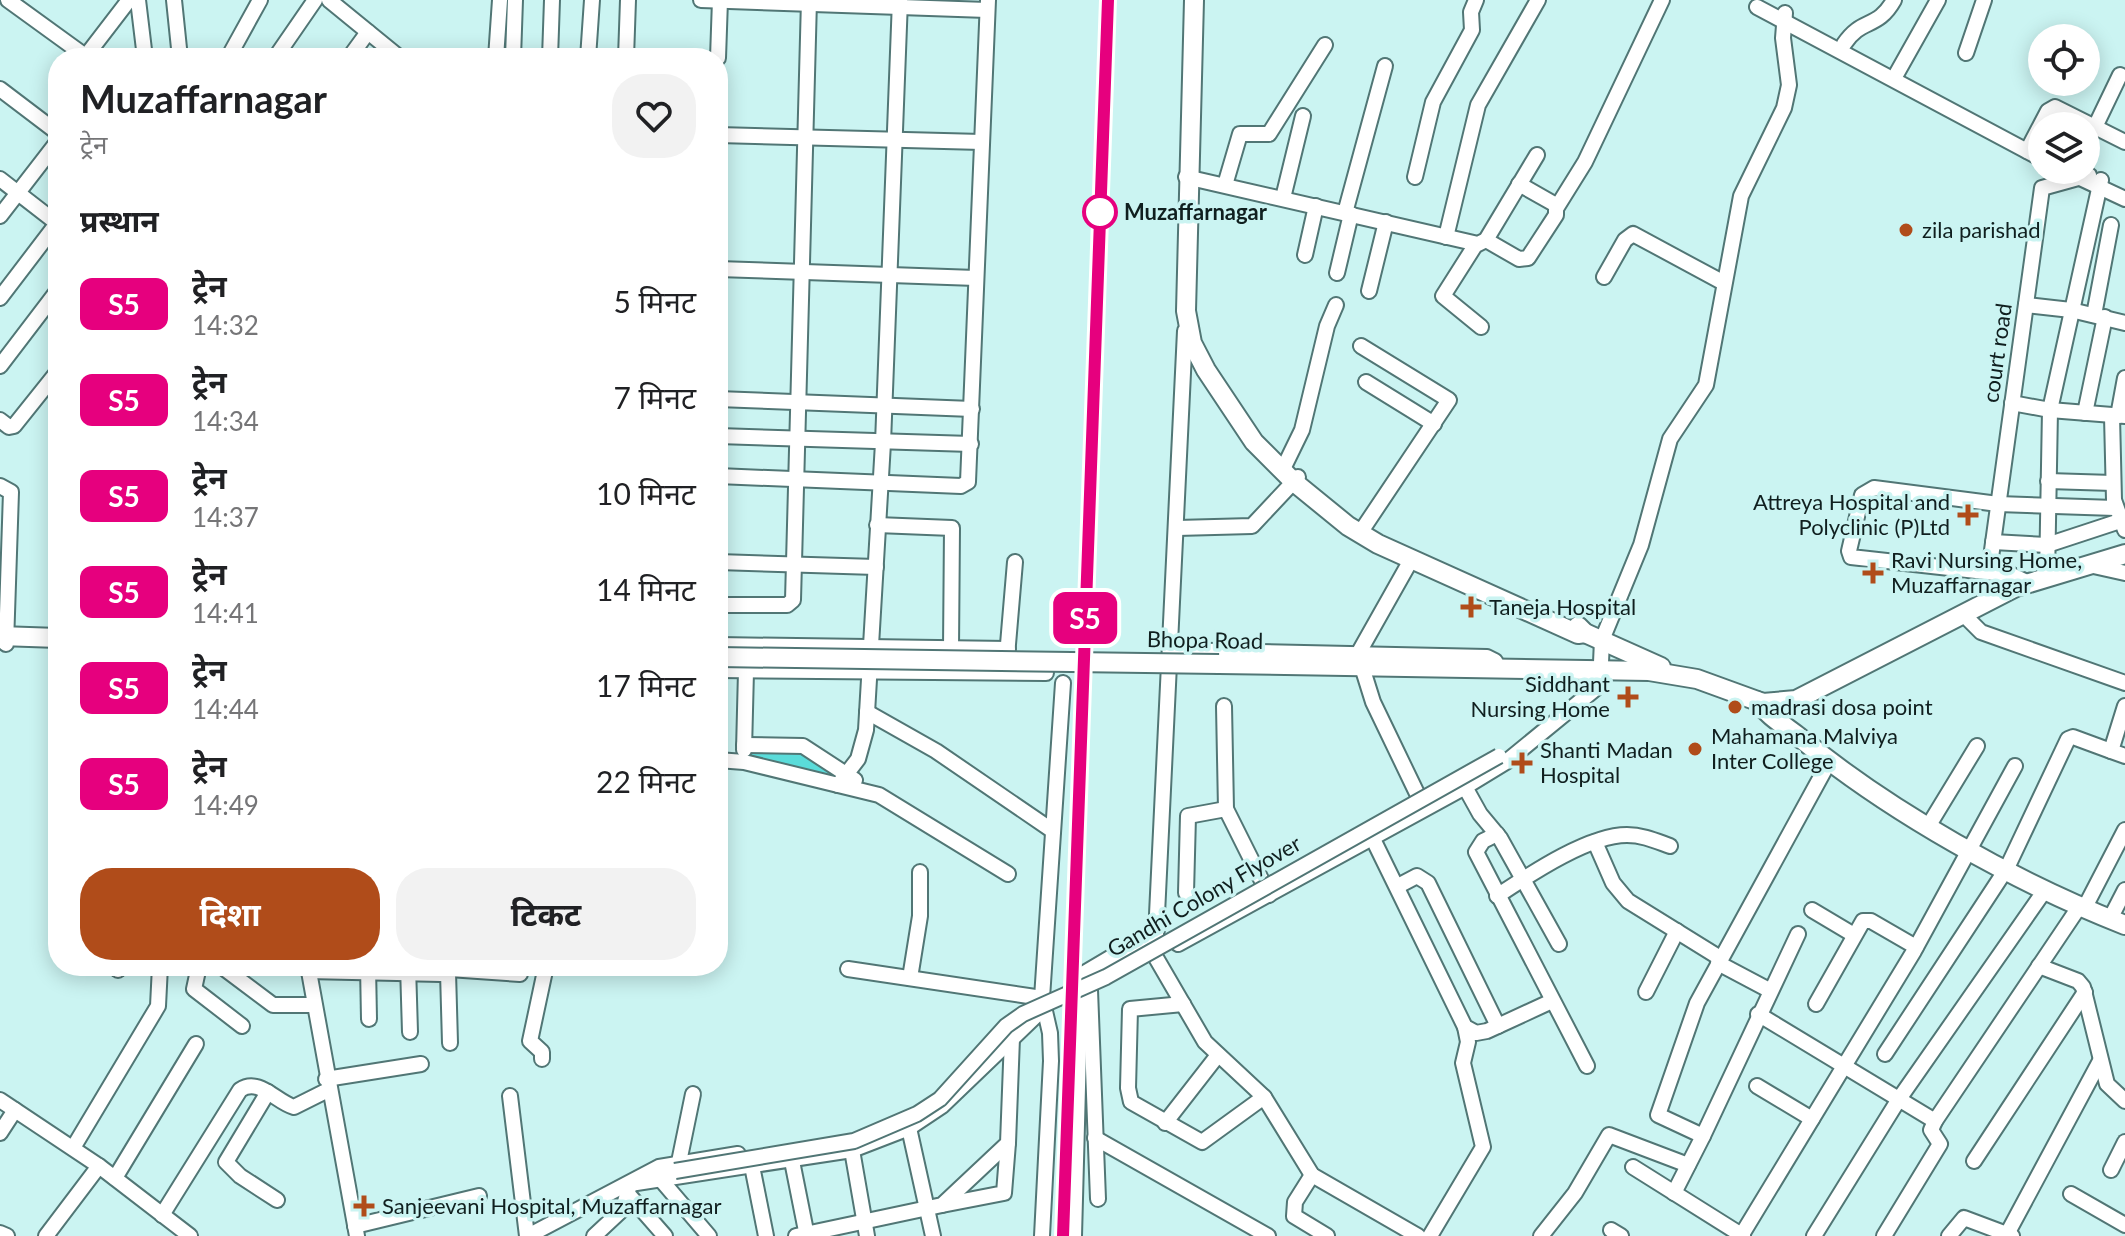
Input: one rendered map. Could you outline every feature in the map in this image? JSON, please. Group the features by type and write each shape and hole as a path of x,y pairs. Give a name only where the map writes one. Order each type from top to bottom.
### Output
{"main road":[{"path":"1194,0 1186,177 1186,311 1198,357 1252,434 1261,437 1290,473 1362,530 1411,560 1578,634 1594,637"},
{"path":"1362,530 1582,628 1594,637 1733,701 1760,705 1796,703 1825,696 2035,583"},
{"path":"1796,703 1993,597 2125,554"},
{"path":"3,640 48,638"},
{"path":"3,640 48,645"},
{"name":"Bhopa Road","path":"728,657 1219,664 1359,661 1599,678 1637,671 1682,676"},
{"path":"1792,731 1796,703"},
{"path":"1760,705 1829,762 1929,825 2045,890 2117,922"}],"street":[{"path":"0,6 7,0 74,48"},
{"path":"94,48 129,0"},
{"path":"138,0 144,48"},
{"path":"174,0 179,48"},
{"path":"234,48 260,0"},
{"path":"282,48 315,0"},
{"path":"329,0 388,48"},
{"path":"497,48 500,0"},
{"path":"513,48 515,0"},
{"path":"550,48 552,0"},
{"path":"589,48 592,0"},
{"path":"626,48 628,0"},
{"path":"701,0 987,5 967,484 728,477"},
{"path":"718,48 720,0"},
{"path":"1415,177 1433,102 1472,30 1471,14 1476,0"},
{"path":"1446,237 1478,105 1538,0"},
{"path":"1186,177 1446,237 1481,242 1519,259 1528,258 1585,162 1662,0"},
{"path":"1844,44 1855,28 1882,19 1894,0"},
{"path":"1897,73 1938,0"},
{"path":"1966,53 1984,0"},
{"path":"728,605 791,604 809,2"},
{"path":"1760,2 2028,145"},
{"path":"842,780 862,753 867,712 878,481 883,443 900,4"},
{"path":"1784,17 1844,44 2028,145"},
{"path":"1090,992 1506,762 1552,725 1599,678 1594,637 1641,545 1670,439 1706,385 1741,196 1788,95 1784,17"},
{"path":"356,48 368,32"},
{"path":"1225,185 1240,134 1269,134 1325,45"},
{"path":"1337,273 1348,214 1385,66"},
{"path":"2100,117 2120,75"},
{"path":"0,89 48,125"},
{"path":"1283,198 1303,116"},
{"path":"2100,130 2125,142"},
{"path":"728,135 982,142"},
{"path":"0,216 48,154"},
{"path":"1481,327 1443,296 1537,155"},
{"path":"0,179 48,216"},
{"path":"2100,182 2125,190"},
{"path":"1519,184 1557,207"},
{"name":"court road","path":"1989,572 2042,188 2061,184"},
{"path":"2088,184 2071,310 2050,410 2047,507 2047,545 2035,583 2012,575 1854,558 1849,551 1862,495 1870,488 2047,507 2120,519"},
{"path":"2099,184 2125,199"},
{"path":"1305,255 1316,206"},
{"path":"1369,291 1386,222"},
{"path":"2085,413 2111,225"},
{"path":"1604,277 1625,240 1633,234 1724,283"},
{"path":"0,298 48,236"},
{"path":"728,269 976,278"},
{"path":"0,366 48,303"},
{"path":"1177,528 1252,526 1290,473 1327,326 1336,305"},
{"path":"2026,305 2124,320"},
{"path":"1186,311 1155,956 1218,1055 1264,1097 1312,1175 1418,1236"},
{"path":"1361,346 1448,398 1434,424 1362,530"},
{"path":"2120,519 2112,478 2125,378"},
{"path":"1366,382 1434,424"},
{"path":"0,420 9,427 14,426 48,384"},
{"path":"728,400 972,409"},
{"path":"2012,403 2118,416"},
{"path":"728,436 971,444"},
{"path":"2048,481 2112,478 2125,463"},
{"path":"0,486 11,492 3,640"},
{"path":"1993,542 2047,545 2120,519"},
{"path":"877,525 952,528 951,648"},
{"path":"1359,661 1411,560"},
{"path":"1005,673 1015,562"},
{"path":"728,563 876,567"},
{"path":"2089,565 2125,573"},
{"path":"1967,618 1981,632 2125,683"},
{"path":"728,645 1008,649"},
{"path":"1172,650 1359,661"},
{"path":"1359,661 1424,808"},
{"path":"728,670 868,674 1046,673"},
{"path":"744,762 746,671"},
{"path":"1042,1236 1051,1061 1050,1033 1042,1004 1063,683"},
{"path":"1224,706 1226,809 1269,895"},
{"path":"1885,1054 2007,868 2069,737 2118,754 2125,706"},
{"path":"867,712 936,751 1053,831"},
{"name":"Gandhi Colony Flyover","path":"677,1166 842,1144 908,1119 940,1099 1006,1026 1023,1014 1106,977 1552,725"},
{"path":"744,745 803,746 842,780"},
{"path":"1929,825 1977,746"},
{"path":"728,761 842,780 879,795 1008,874"},
{"path":"1703,1136 1658,1113 1697,1003 1829,762"},
{"path":"1633,1167 1742,1236 1916,947 2015,766"},
{"path":"1465,787 1480,814 1497,834 1559,944"},
{"path":"1186,893 1188,816 1226,809"},
{"path":"1884,1236 1940,1144 1931,1130 1935,1121 2081,908 2125,830"},
{"path":"1497,834 1483,841 1476,850 1587,1066"},
{"path":"1497,896 1595,842 1626,835 1670,846"},
{"path":"1372,837 1465,1027 1468,1042 1463,1063 1483,1147 1430,1236"},
{"path":"1595,842 1620,893 1769,990"},
{"path":"910,978 920,916 920,872"},
{"path":"1398,886 1417,876 1428,883 1498,1026"},
{"path":"1814,1236 1899,1099 2045,890"},
{"path":"2117,922 2125,890"},
{"path":"1812,910 1854,935"},
{"path":"1816,1004 1854,935 1866,920 1916,947"},
{"path":"1074,1236 1081,975 1157,930"},
{"path":"1646,992 1677,931"},
{"path":"1674,1193 1798,934"},
{"path":"1093,966 1090,992 1098,1199"},
{"path":"2039,966 2078,981 2085,992 2100,1061 2111,1091 2125,1101"},
{"path":"848,969 1042,1004"},
{"path":"73,1148 158,1006 160,976"},
{"path":"197,976 194,989 242,1026"},
{"path":"234,976 273,1005 313,1005"},
{"path":"309,976 356,1231 479,1196"},
{"path":"368,976 369,1019"},
{"path":"408,976 410,1032"},
{"path":"449,976 450,1043"},
{"path":"542,1059 542,1052 530,1041 544,976"},
{"path":"1974,1161 2085,992"},
{"path":"1465,1027 1481,1033 1552,1001"},
{"path":"630,1189 852,1150 909,1128 942,1106 1042,1004"},
{"path":"1183,1004 1132,1007 1129,1012 1128,1095 1135,1106 1202,1142 1264,1097"},
{"path":"1758,1014 1935,1121"},
{"path":"792,1161 803,1235 866,1230 935,1207 1004,1193 1012,1038"},
{"path":"115,1178 196,1044"},
{"path":"1165,1123 1218,1055"},
{"path":"1949,1236 1964,1218 2008,1235 2100,1061"},
{"path":"162,1215 240,1090 253,1085 294,1107 327,1084 421,1064"},
{"path":"1757,1086 1812,1119"},
{"path":"268,1092 226,1162 240,1176 277,1200"},
{"path":"677,1166 693,1094"},
{"path":"510,1096 528,1236 677,1166 825,1143"},
{"path":"0,1100 99,1166 190,1236"},
{"path":"0,1133 15,1110"},
{"path":"909,1128 935,1207 933,1236"},
{"path":"1541,1236 1575,1193 1609,1135 1688,1165"},
{"path":"1095,1138 1268,1236"},
{"path":"2111,1170 2125,1142"},
{"path":"935,1207 1008,1143"},
{"path":"852,1150 866,1230"},
{"path":"46,1236 99,1166"},
{"path":"752,1166 766,1236"},
{"path":"1312,1175 1295,1202 1294,1216 1327,1236"},
{"path":"662,1181 709,1236"},
{"path":"594,1236 623,1209 630,1189"},
{"path":"630,1189 665,1236"},
{"path":"2071,1194 2125,1225"},
{"path":"0,1233 7,1236"}],"shaded area":[{"path":"751,749 794,750 836,773 833,780 750,762"}],"railway":[{"path":"1063,1236 1108,0"}],"train":[{"name":"S5","path":"1063,1236 1108,0"}],"place":[{"name":"Muzaffarnagar","path":"1100,212"},
{"name":"zila parishad","path":"1906,230"},
{"name":"Attreya Hospital and Polyclinic (P)Ltd","path":"1968,515"},
{"name":"Ravi Nursing Home, Muzaffarnagar","path":"1873,573"},
{"name":"Taneja Hospital","path":"1471,607"},
{"name":"Siddhant Nursing Home","path":"1628,697"},
{"name":"madrasi dosa point","path":"1735,707"},
{"name":"Mahamana Malviya Inter College","path":"1695,749"},
{"name":"Shanti Madan Hospital","path":"1522,763"},
{"name":"Sanjeevani Hospital, Muzaffarnagar","path":"364,1206"}]}
